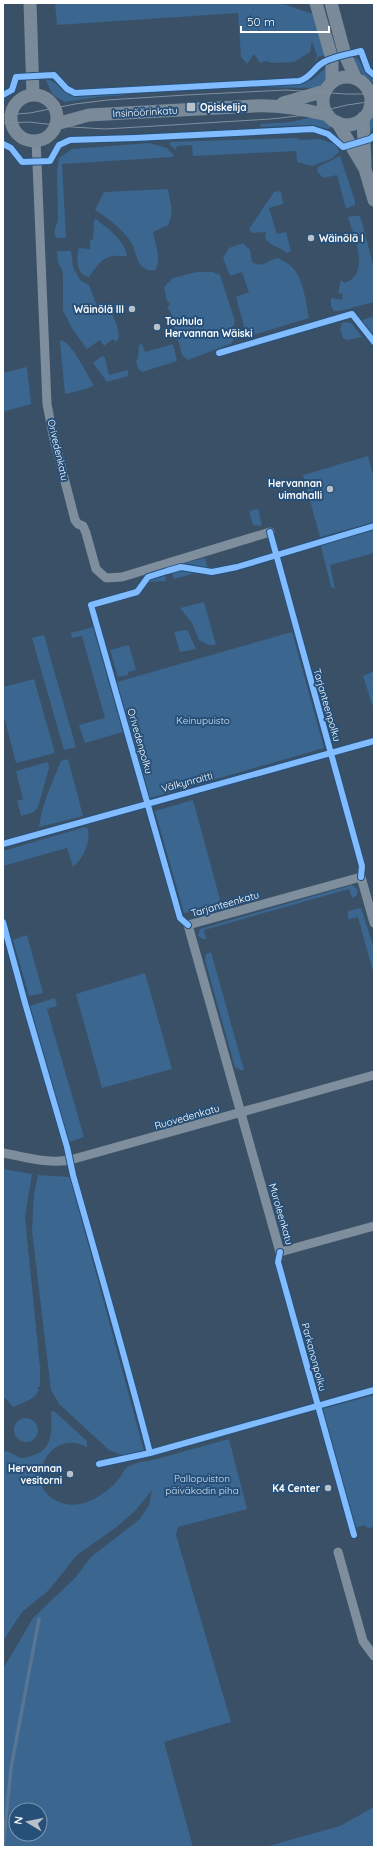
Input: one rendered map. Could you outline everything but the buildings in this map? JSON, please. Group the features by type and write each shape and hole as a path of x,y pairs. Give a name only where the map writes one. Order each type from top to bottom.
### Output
{"main road":[{"path":"30,3 33,95"},
{"path":"316,3 332,59 329,86 323,103 365,169 374,200"},
{"path":"331,3 345,55 365,84 370,97 365,169"},
{"path":"329,86 343,77 365,84"},
{"name":"Insinöörinkatu","path":"56,124 89,115 273,105 305,98 329,86"},
{"path":"3,133 18,134 29,140 36,140 49,135 56,124 55,109 47,98 33,95 21,99 16,104 12,116 14,128 18,134"},
{"path":"3,105 16,104"},
{"name":"Insinöörinkatu","path":"273,105 306,109 333,118"},
{"name":"Insinöörinkatu","path":"55,109 89,115"},
{"path":"333,118 351,124 369,111"}],"street":[{"name":"Orivedenkatu","path":"36,140 47,404 53,435 75,520 78,524 83,526 86,533 96,570 106,578 122,577 270,532"},
{"name":"Tarjanteenkatu","path":"241,1112 188,925 361,877 374,923"},
{"name":"Ruovedenkatu","path":"3,1153 37,1160 60,1162 70,1160 374,1075"},
{"name":"Muroleenkatu","path":"241,1112 280,1252 374,1226"},
{"path":"338,1552 363,1641 374,1656"}],"green space":[{"path":"55,3 280,3 316,15 326,55 318,57 314,63 317,56 312,41 310,52 294,62 273,63 266,61 260,63 254,54 247,64 241,57 238,13 57,25"},
{"path":"352,58 357,58 365,72 374,80 374,83 363,75"},
{"path":"329,65 326,78 317,88 259,87 260,85 312,80"},
{"path":"45,79 50,80 73,94 125,93 125,95 65,102 53,95"},
{"path":"374,113 373,128 367,134 368,122"},
{"path":"312,117 326,121 331,126 329,129 312,125 261,127 260,124 291,122"},
{"path":"297,138 300,140 320,139 337,145 339,152 331,159 312,166 297,162 296,151 193,156 192,145 177,146 176,150 169,144 171,142"},
{"path":"149,143 167,148 174,155 173,157 62,164 66,238 57,238 55,227 58,221 57,171 59,158 72,149"},
{"path":"340,156 355,201 355,205 346,209 337,175 323,178 317,171 318,167"},
{"path":"168,189 171,207 170,220 168,225 153,232 158,261 155,270 148,270 139,262 132,244 125,234 95,210 104,192"},
{"path":"281,191 283,204 269,208 277,234 286,232 291,251 287,253 267,241 265,238 266,232 252,233 249,229 274,192"},
{"path":"359,216 361,219 374,268 374,302 340,311 334,311 331,306 331,298 342,300 343,294 338,293 341,280 345,283 353,278 359,263 357,244 348,217"},
{"path":"96,219 119,239 123,244 127,256 106,258 99,264 89,277 85,276 79,270 77,256 79,248 90,249 90,241 93,239 94,220"},
{"path":"243,243 250,250 252,262 256,264 259,265 278,258 292,267 302,284 309,318 247,337 236,297 249,292 242,272 230,276 223,258 229,248"},
{"path":"57,251 71,251 73,267 80,280 89,285 98,309 105,307 111,312 117,324 119,337 116,342 113,339 104,346 100,340 87,349 73,330 63,311 63,276 62,269 58,263"},
{"path":"197,272 213,272 220,275 235,321 231,332 236,335 232,343 188,360 182,355 170,311 167,308 170,304 167,301 164,287 173,278"},
{"path":"374,316 374,336 363,324 363,320"},
{"path":"348,322 352,324 362,337 347,340 343,338 340,329 342,323"},
{"path":"61,340 70,347 83,366 93,386 65,394"},
{"path":"142,344 145,352 173,344 177,361 142,372 138,368 136,360 138,359 139,345"},
{"path":"102,356 105,358 109,375 128,370 128,376 107,382 93,363"},
{"path":"27,367 31,404 3,412 3,373"},
{"path":"368,456 374,478 374,522 320,537 303,475"},
{"path":"258,509 262,526 253,525 249,511"},
{"path":"374,529 374,553 330,565 335,589 331,587 321,546 325,543"},
{"path":"205,558 208,568 184,563"},
{"path":"181,569 199,572 174,579 172,572"},
{"path":"165,575 166,581 147,582 152,578"},
{"path":"204,602 216,645 209,645 199,640 192,623 180,608"},
{"path":"93,627 123,732 85,743 79,725 105,718 82,636 72,638 71,633"},
{"path":"185,630 188,631 196,649 180,652 174,632"},
{"name":"Keinupuisto","path":"292,632 324,748 150,798 117,682"},
{"path":"44,635 76,747 64,750 32,638"},
{"path":"129,645 136,670 128,672 128,675 118,677 110,650"},
{"path":"374,671 374,710 363,676"},
{"path":"34,679 55,753 16,763 5,720 3,721 3,687"},
{"path":"68,759 83,816 39,827 45,802 61,761"},
{"path":"48,762 49,768 38,807 34,812 21,816 17,801 23,799 16,771"},
{"path":"193,800 221,903 184,913 155,811"},
{"path":"85,827 88,829 89,834 87,845 80,860 73,867 67,848 3,866 3,851"},
{"path":"352,885 358,891 356,896 352,898 349,889 204,930 206,939 198,936 200,929"},
{"path":"361,908 374,948 374,975 358,917 348,919 348,911"},
{"path":"27,935 43,993 29,996 13,940"},
{"path":"211,952 244,1070 240,1070 235,1067 205,960 206,954"},
{"path":"145,973 172,1069 102,1088 76,994"},
{"path":"55,998 57,1006 47,1009 84,1137 69,1142 30,1006"},
{"path":"3,1169 32,1174 25,1217 40,1368 40,1386 37,1388 39,1390 34,1396 14,1407 5,1398 3,1398"},
{"path":"38,1175 70,1177 144,1451 124,1456 109,1450 59,1404 51,1390 32,1231 34,1194"},
{"path":"374,1395 374,1527 368,1528 364,1525 355,1528 322,1409"},
{"name":"Pallopuiston päiväkodin piha","path":"54,1411 87,1441 87,1447 80,1444 67,1443 54,1448 49,1453 41,1472 42,1485 49,1495 59,1502 75,1505 91,1500 106,1491 119,1478 127,1467 229,1439 247,1509 178,1527 176,1535 231,1722 164,1742 193,1847 3,1847 3,1669 33,1618 75,1578 91,1557 140,1519 149,1505 152,1490 135,1511 118,1526 77,1555 49,1590 22,1612 3,1641 3,1454 4,1451 6,1451 24,1458 40,1452 48,1443 51,1425 51,1412"},
{"path":"26,1418 35,1421 38,1430 35,1439 26,1442 17,1439 14,1430 17,1421"},
{"path":"374,1807 374,1847 265,1847 340,1826"}],"waterway":[{"path":"3,1847 11,1768 39,1619"}],"tram line":[{"path":"3,115 30,113 75,104 107,100 186,95 286,90 346,94 374,94"},
{"path":"3,123 29,122 105,129 271,119 306,115 347,105 374,101"}],"cycle path":[{"path":"3,95 12,90 16,77 54,75 67,89 75,93 299,81 310,75 328,60 361,51 368,70 374,75"},
{"path":"3,144 11,148 22,162 50,161 59,145 70,140 313,129 328,134 343,147 370,139 374,136"},
{"path":"219,353 352,314 374,342"},
{"name":"Orivedenpolku","path":"188,925 180,918 91,605 137,592 148,577 181,567 212,572 237,567 374,526"},
{"name":"Tarjanteenpolku","path":"270,532 362,866 361,877"},
{"name":"Välkynraitti","path":"3,844 374,741"},
{"path":"3,922 67,1147 73,1175 150,1453"},
{"name":"Parkanonpolku","path":"280,1252 278,1262 354,1535"},
{"path":"99,1464 150,1453 374,1390"}],"place":[{"name":"Opiskelija","path":"191,107"},
{"name":"Wäinölä I","path":"311,238"},
{"name":"Wäinölä III","path":"132,309"},
{"name":"Touhula Hervannan Wäiski","path":"157,327"},
{"name":"Hervannan uimahalli","path":"330,489"},
{"name":"Hervannan vesitorni","path":"70,1474"},
{"name":"K4 Center","path":"328,1488"}]}
